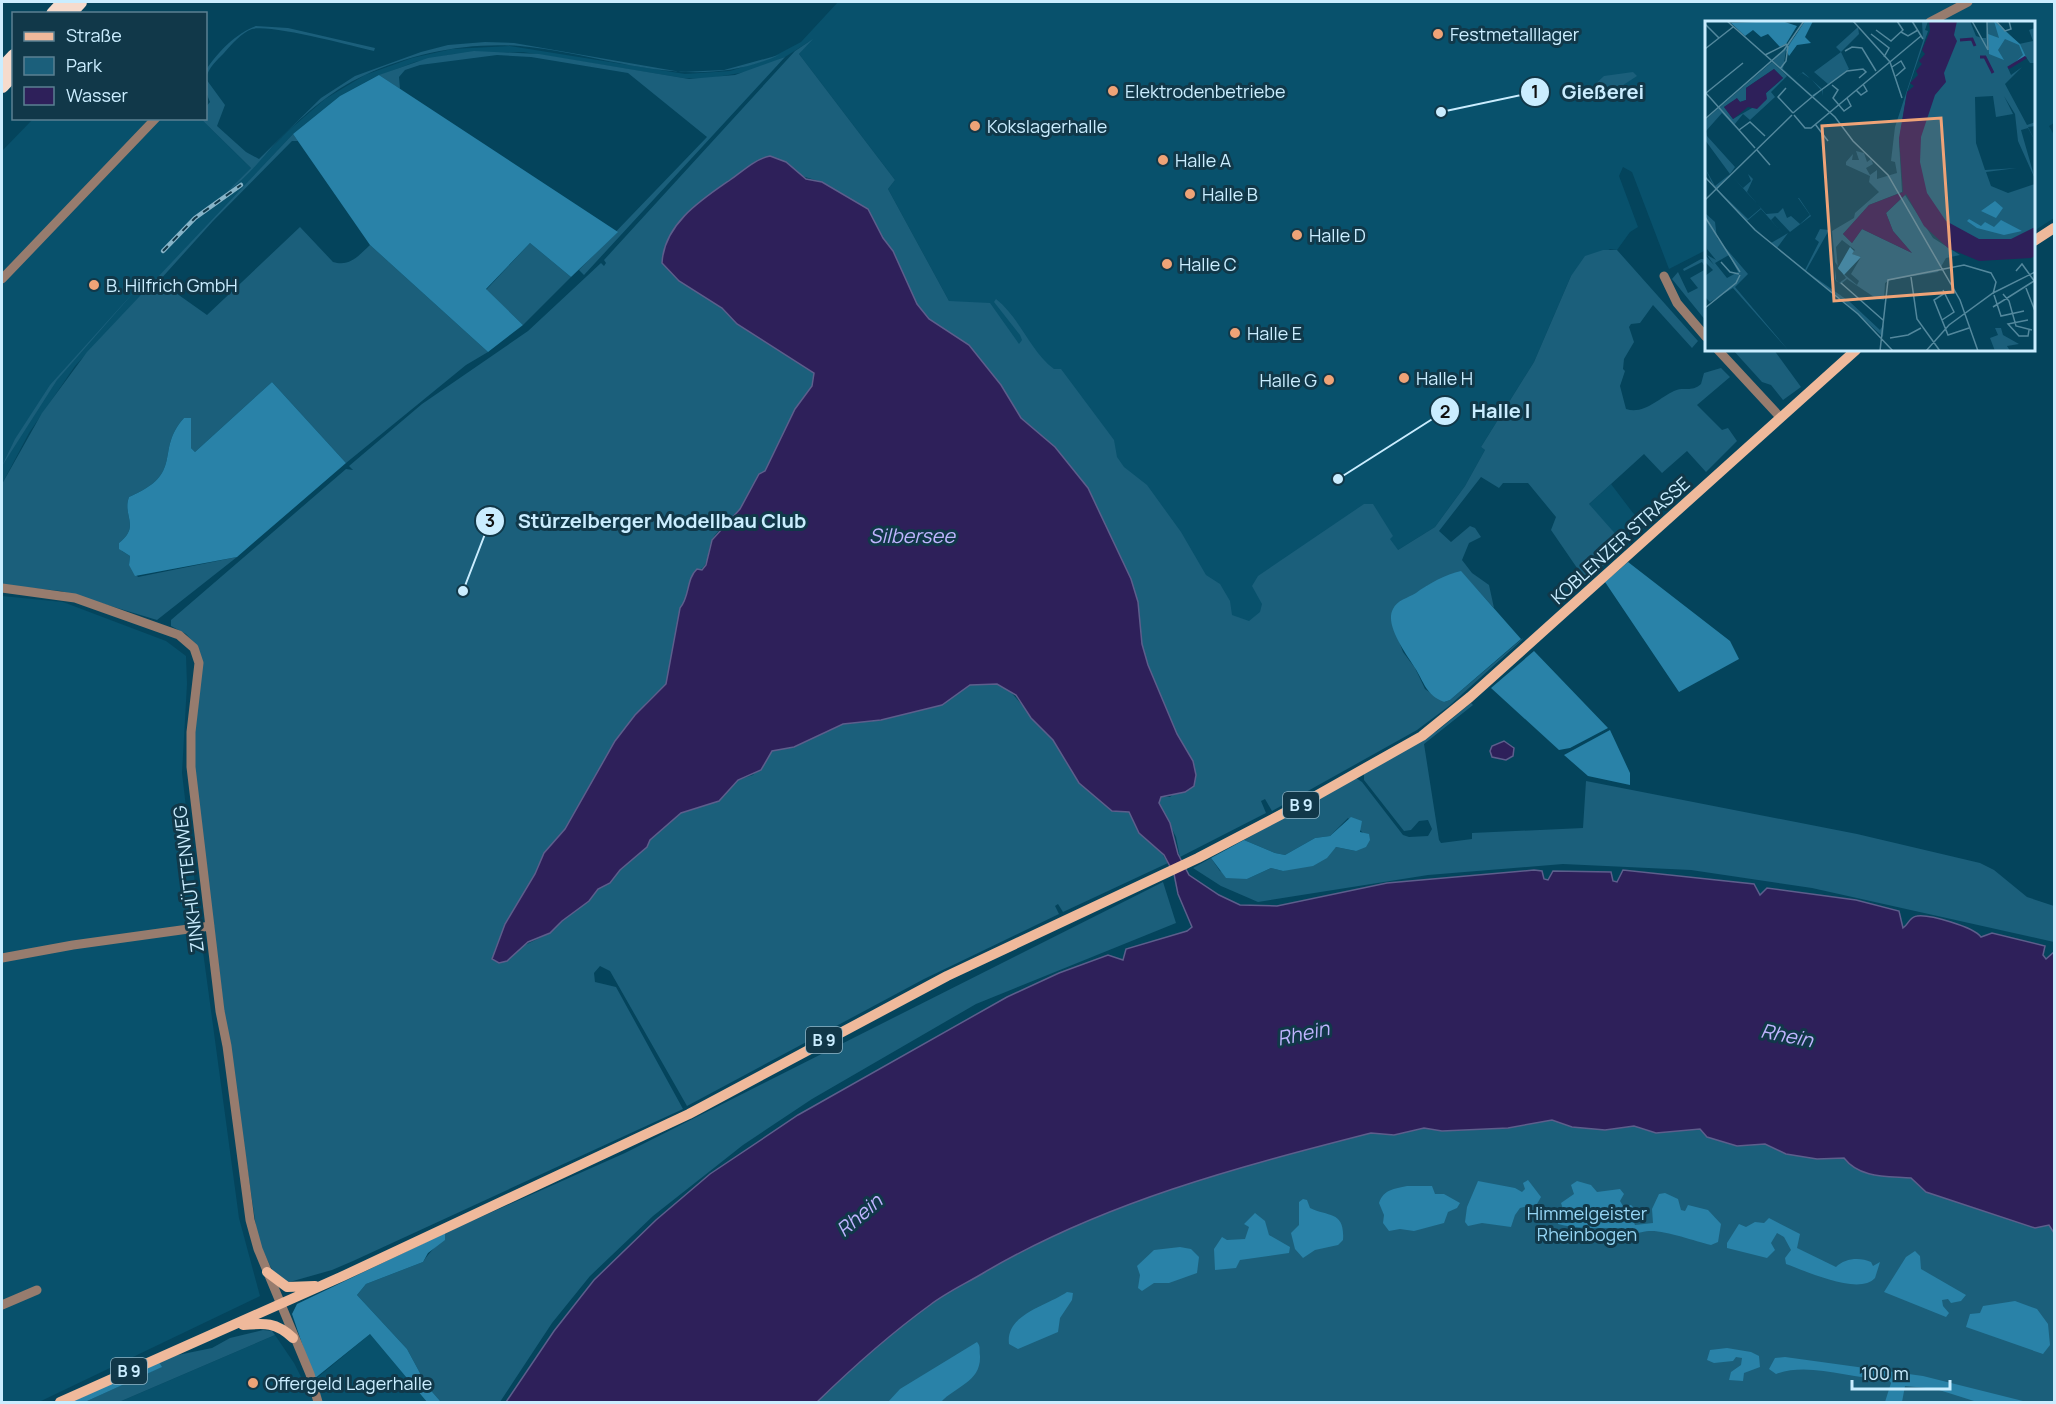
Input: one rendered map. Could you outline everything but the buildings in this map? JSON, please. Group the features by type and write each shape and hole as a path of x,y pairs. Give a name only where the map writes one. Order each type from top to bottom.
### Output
{"main road":[{"path":"2035,240 2055,228"},
{"name":"KOBLENZER STRASSE","path":"324,1285 655,1131 939,980 1198,858 1305,802 1422,736 1482,687 1855,351"},
{"path":"267,1272 287,1287 324,1285"},
{"name":"B 9","path":"60,1402 324,1285"},
{"path":"231,1327 271,1323 281,1327 293,1338"}],"street":[{"path":"1932,21 1968,2"},
{"path":"2,279 154,120"},
{"path":"1664,276 1677,303 1705,335"},
{"path":"1719,351 1780,417"},
{"name":"ZINKHÜTTENWEG","path":"2,588 57,594 93,604 179,634 194,648 199,670 190,752 246,1201 255,1240 293,1338 310,1374 318,1402"},
{"path":"2,958 83,943 210,926"},
{"path":"2,1305 37,1290"}],"shaded area":[{"path":"838,2 2054,2 2054,123 2049,126 2054,135 2054,218 2035,230 2035,21 1705,21 1705,251 1669,269 1632,172 1623,167 1619,176 1638,227 1630,232 1617,250 1610,249 1571,276 1534,362 1481,447 1485,450 1465,486 1435,527 1398,550 1212,688 949,301 888,189 895,180 799,54 810,41 785,57 752,71 705,79 683,78 523,52 454,54 415,62 373,78 340,96 293,134 75,366 29,433 2,484 2,151 32,120 202,120 251,168 231,189 288,131 325,99 365,75 412,58 452,49 510,46 685,74 730,71 769,59 801,42"},
{"path":"1611,484 1633,513 1647,526 1625,545 1588,505"},
{"path":"2,596 63,602 166,641 186,656 187,684 182,773 202,944 239,1218 260,1296 39,1402 2,1402"},
{"path":"370,1334 427,1402 119,1402 275,1335 294,1363 306,1387"}],"green space":[{"path":"256,26 288,28 375,48 374,51 293,32 252,29 237,39 207,76 207,69 221,50 241,33"},
{"path":"813,39 799,54 895,180 888,189 949,301 990,303 1019,344 1022,340 1020,335 994,302 996,299 1005,307 1046,362 1054,369 1061,369 1114,440 1117,457 1124,467 1147,485 1181,532 1206,575 1220,584 1230,601 1232,615 1249,621 1260,612 1262,604 1252,586 1258,576 1364,504 1373,504 1393,536 1390,539 1398,550 1435,527 1465,486 1485,450 1481,447 1534,362 1571,276 1585,256 1603,250 1617,250 1698,341 1692,348 1653,305 1640,323 1631,324 1629,327 1634,342 1624,359 1623,369 1625,371 1620,386 1626,409 1639,410 1674,391 1694,388 1701,384 1704,373 1721,368 1730,377 1697,405 1722,430 1728,428 1737,441 1706,472 1687,451 1662,473 1644,454 1589,504 1626,546 1586,581 1551,530 1556,517 1528,483 1503,483 1499,488 1481,477 1439,531 1451,542 1470,526 1475,528 1481,537 1469,543 1462,560 1472,573 1489,585 1494,608 1461,572 1436,581 1421,590 1393,625 1403,652 1415,668 1425,689 1444,702 1450,700 1523,638 1522,640 1449,706 1417,730 1272,811 1265,799 1261,801 1266,813 1180,857 1176,837 1159,803 1161,797 1170,797 1196,775 1193,762 1177,734 1148,665 1142,644 1131,579 1088,488 1055,447 1021,418 1001,385 969,346 929,319 917,304 893,251 883,238 868,209 822,182 754,162 673,231 665,246 662,263 679,281 722,308 737,324 815,373 812,386 795,409 765,471 734,518 715,535 703,568 693,573 685,603 680,608 666,684 647,702 616,741 565,829 544,853 535,874 505,924 494,952 523,946 550,933 589,901 598,889 610,883 620,870 647,847 650,840 681,813 719,801 738,780 753,775 772,751 794,747 843,724 881,720 942,705 970,685 997,684 1008,689 1053,740 1079,783 1112,811 1129,812 1139,833 1161,852 1168,863 1063,912 1058,904 1055,906 1059,914 924,979 687,1106 610,971 600,966 594,973 595,982 616,987 683,1109 353,1261 332,1270 286,1283 274,1274 258,1240 225,1019 193,756 198,647 186,634 171,626 171,620 346,469 353,470 349,466 422,404 528,331 601,263 604,266 606,263 604,260 795,51"},
{"path":"485,42 514,43 677,71 520,46 480,46 421,55 365,75 327,97 293,126 245,177 227,192 251,168 202,120 207,120 207,106 210,102 207,94 207,80 225,105 217,126 246,152 259,159 321,98 355,76 421,52 448,45"},
{"path":"474,51 539,54 689,79 735,75 785,57 584,275 579,270 707,137 628,73 531,57 497,55 420,65 405,70 399,77 400,89 379,75 428,58"},
{"path":"779,55 746,66 714,72 685,72 724,70"},
{"path":"1633,72 1637,76 1605,97 1597,95 1591,88 1604,76"},
{"path":"379,75 618,232 571,277 530,243 486,289 523,325 488,352 370,245 293,134 340,96"},
{"path":"293,134 298,141 292,141 213,221 159,281 207,315 300,227 333,262 349,262 370,245 488,352 466,365 346,463 272,382 195,452 191,448 191,422 184,418 175,430 164,470 146,488 129,497 127,504 130,526 129,531 119,543 122,551 130,556 129,564 138,577 237,557 157,620 61,591 2,585 2,484 42,413 87,352"},
{"path":"530,243 571,277 523,325 486,290"},
{"path":"1705,259 1705,267 1702,262 1684,271 1683,269"},
{"path":"1705,270 1705,320 1672,279 1678,272 1688,293 1698,288 1690,278"},
{"path":"141,284 57,380 2,466 15,439 50,385"},
{"path":"1734,351 1775,351 1801,387 1783,400 1771,385 1762,382"},
{"path":"272,382 346,463 237,557 135,576 129,565 130,556 119,549 119,543 129,531 130,526 127,504 129,497 146,488 164,470 175,430 184,418 191,418 191,448 195,452"},
{"path":"1628,562 1730,641 1739,659 1679,692 1605,582"},
{"path":"1461,571 1521,639 1450,700 1444,702 1433,696 1426,688 1398,640 1391,616 1393,609 1400,601 1449,574"},
{"path":"1534,651 1608,728 1570,748 1559,750 1491,688"},
{"path":"1471,703 1473,705 1424,744 1441,843 1472,839 1472,833 1583,828 1586,781 1857,834 1980,863 1994,870 2027,897 2054,906 2054,942 1812,888 1691,870 1563,864 1428,875 1258,902 1221,886 1193,868 1211,858 1220,871 1247,879 1271,868 1283,871 1336,847 1356,851 1363,833 1348,818 1330,836 1315,838 1285,855 1244,840 1356,778 1362,782 1403,835 1428,836 1432,829 1428,820 1419,821 1411,830 1404,831 1364,780 1364,774 1437,731"},
{"path":"1610,730 1630,773 1630,785 1588,776 1564,755"},
{"path":"1351,817 1362,821 1360,832 1369,834 1370,840 1366,847 1356,851 1336,847 1327,858 1313,866 1283,871 1271,868 1247,879 1226,878 1211,858 1244,840 1285,855 1315,838 1330,836"},
{"path":"1163,882 1176,923 976,1004 812,1099 743,1145 653,1216 590,1276 552,1323 500,1402 441,1402 427,1386 407,1349 357,1295 366,1284 423,1262 445,1233 625,1153"},
{"name":"Himmelgeister Rheinbogen","path":"1122,1109 2054,1120 2054,1402 693,1402"},
{"path":"1528,1180 1541,1197 1537,1204 1520,1208 1511,1227 1482,1223 1468,1226 1465,1222 1467,1207 1478,1181 1515,1188 1522,1192 1525,1189 1523,1183"},
{"path":"1577,1181 1591,1185 1597,1192 1620,1189 1624,1194 1620,1201 1623,1206 1631,1205 1638,1212 1633,1220 1635,1225 1653,1223 1652,1209 1659,1194 1665,1193 1678,1199 1681,1210 1685,1211 1688,1205 1708,1210 1721,1224 1718,1242 1711,1245 1656,1231 1629,1234 1618,1228 1558,1224 1558,1218 1563,1209 1561,1203 1574,1194 1571,1185"},
{"path":"1407,1186 1432,1186 1435,1194 1444,1194 1460,1203 1457,1208 1448,1212 1444,1223 1414,1231 1400,1229 1389,1231 1383,1223 1384,1215 1379,1203 1381,1198 1387,1192"},
{"path":"1303,1199 1307,1200 1310,1208 1329,1214 1338,1220 1343,1231 1343,1240 1338,1245 1315,1250 1303,1258 1295,1249 1291,1233 1299,1225 1299,1202"},
{"path":"1255,1213 1265,1221 1269,1235 1290,1247 1289,1253 1240,1260 1236,1268 1215,1270 1214,1249 1222,1237 1227,1240 1245,1239 1249,1227 1244,1224"},
{"path":"1769,1218 1800,1234 1797,1248 1836,1267 1853,1259 1867,1260 1873,1266 1880,1262 1875,1278 1867,1283 1845,1283 1786,1264 1785,1258 1791,1250 1784,1237 1777,1233 1771,1243 1775,1250 1767,1258 1727,1248 1727,1243 1739,1224 1746,1227 1755,1222 1764,1223"},
{"path":"445,1233 445,1240 428,1253 423,1262 366,1284 357,1295 407,1349 427,1386 441,1402 427,1402 370,1334 314,1379 292,1314 297,1304"},
{"path":"1180,1247 1191,1249 1199,1257 1197,1273 1169,1283 1154,1283 1142,1291 1138,1288 1140,1275 1137,1266 1154,1250"},
{"path":"1915,1251 1920,1256 1921,1269 1966,1295 1961,1301 1951,1303 1948,1299 1942,1300 1943,1306 1949,1313 1946,1317 1884,1292 1906,1257"},
{"path":"1067,1292 1073,1293 1072,1300 1060,1318 1058,1332 1018,1349 1009,1344 1014,1325 1021,1318"},
{"path":"2015,1301 2037,1309 2048,1324 2050,1345 2043,1354 1966,1327 1970,1314 1980,1313 1983,1306"},
{"path":"263,1330 272,1331 275,1335 119,1402 85,1402 161,1367 159,1362 173,1356 212,1348 230,1338"},
{"path":"977,1342 980,1356 976,1372 972,1378 941,1402 888,1402 900,1389"},
{"path":"1727,1348 1751,1352 1759,1356 1760,1367 1744,1373 1743,1381 1729,1380 1731,1372 1741,1365 1742,1358 1736,1357 1733,1361 1714,1363 1707,1360 1710,1350"},
{"path":"1785,1357 1923,1376 2027,1402 1974,1401 1936,1389 1905,1386 1902,1402 1885,1402 1891,1383 1888,1379 1803,1369 1776,1374 1769,1369 1775,1358"},
{"path":"159,1362 162,1367 85,1402 71,1402"}],"water":[{"path":"770,156 786,162 806,179 822,182 868,209 883,238 893,251 917,304 929,319 969,345 1001,385 1021,418 1055,447 1088,488 1131,579 1138,602 1142,644 1148,665 1177,734 1193,761 1196,775 1194,786 1185,792 1161,797 1159,803 1170,823 1178,854 1189,875 1219,895 1240,905 1277,906 1387,883 1534,870 1542,871 1544,879 1548,880 1553,871 1611,872 1613,881 1617,882 1623,870 1754,884 1760,895 1767,888 1856,900 1899,911 1903,928 1912,918 1923,916 1961,925 1981,937 1992,933 2045,946 2043,955 2046,959 2054,952 2054,1233 2049,1225 2035,1228 1926,1192 1911,1178 1866,1173 1858,1170 1844,1158 1817,1159 1786,1154 1765,1144 1737,1146 1707,1137 1700,1129 1656,1133 1634,1126 1605,1130 1572,1127 1552,1120 1508,1128 1442,1131 1424,1128 1394,1135 1371,1133 1271,1159 1173,1189 1124,1206 1030,1247 930,1305 872,1352 817,1402 506,1402 554,1331 594,1280 656,1220 710,1174 798,1115 1007,997 1059,973 1108,955 1123,960 1126,949 1187,931 1192,927 1178,894 1174,874 1164,855 1139,833 1129,812 1112,811 1079,783 1053,740 1031,718 1016,695 997,684 970,685 942,705 881,720 843,724 794,747 772,751 761,770 738,780 719,801 681,813 650,840 647,847 620,870 610,883 598,889 589,901 550,933 528,942 507,961 499,963 492,959 505,924 535,874 544,853 565,829 615,741 635,715 666,684 680,608 691,578 697,569 702,570 706,565 712,540 740,509 759,474 765,471 795,409 812,386 814,373 737,324 722,308 679,281 662,263 669,236 686,214 749,166"},
{"path":"1504,741 1514,748 1513,756 1506,760 1492,757 1490,751 1492,746"}],"railway":[{"path":"163,251 195,218 241,185"}],"place":[{"name":"Festmetalllager","path":"1438,34"},
{"name":"Elektrodenbetriebe","path":"1113,91"},
{"name":"Gießerei","path":"1441,112"},
{"name":"Kokslagerhalle","path":"975,126"},
{"name":"Halle A","path":"1163,160"},
{"name":"Halle B","path":"1190,194"},
{"name":"Halle D","path":"1297,235"},
{"name":"Halle C","path":"1167,264"},
{"name":"B. Hilfrich GmbH","path":"94,285"},
{"name":"Halle E","path":"1235,333"},
{"name":"Halle H","path":"1404,378"},
{"name":"Halle G","path":"1329,380"},
{"name":"Halle I","path":"1338,479"},
{"name":"Stürzelberger Modellbau Club","path":"463,591"},
{"name":"Offergeld Lagerhalle","path":"253,1383"}],"water label":[{"name":"Silbersee","path":"912,535"},
{"name":"Rhein","path":"1303,1033"},
{"name":"Rhein","path":"1787,1035"},
{"name":"Rhein","path":"859,1215"}]}
